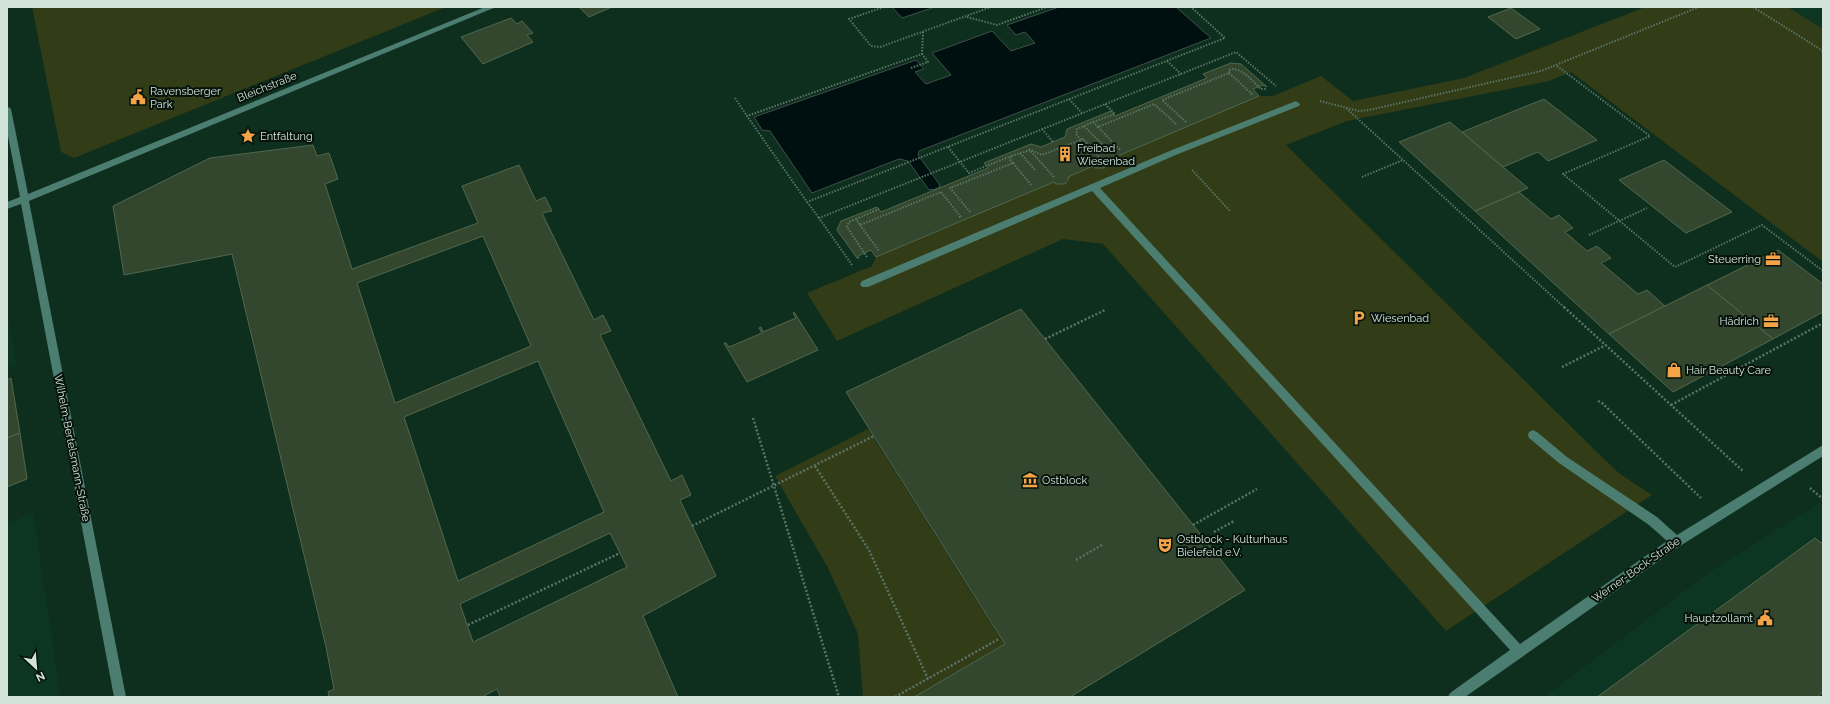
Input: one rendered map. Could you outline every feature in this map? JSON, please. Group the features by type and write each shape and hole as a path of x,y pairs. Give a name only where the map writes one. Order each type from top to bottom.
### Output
{"street":[{"name":"Bleichstraße","path":"7,206 492,7"},
{"path":"865,284 1175,152 1296,104"},
{"name":"Wilhelm-Bertelsmann-Straße","path":"7,109 120,697"},
{"path":"1094,187 1519,651"},
{"path":"1533,435 1563,460 1653,521 1676,542"},
{"name":"Werner-Bock-Straße","path":"1454,697 1676,542 1823,450"}],"path":[{"path":"884,7 849,19 871,46 880,47 991,7"},
{"path":"966,17 997,25 1047,7"},
{"path":"807,202 1226,38 1191,7"},
{"path":"1296,104 1305,100 1321,101 1359,111 1369,110 1541,71 1557,66 1699,7"},
{"path":"1753,7 1823,51"},
{"path":"911,68 928,62 922,54 923,32"},
{"path":"820,218 1236,52 1279,88"},
{"path":"747,116 922,54"},
{"path":"1167,61 1181,74"},
{"path":"1557,66 1650,136 1563,174 1675,267 1762,225 1823,271"},
{"path":"1185,122 1162,100 1229,73 1229,70 1233,68 1238,69 1261,89 1274,90"},
{"path":"1229,73 1252,94"},
{"path":"735,98 852,266"},
{"path":"1068,99 1082,113"},
{"path":"1100,158 1083,139 1081,140 1076,134 1077,129 1115,114 1105,104"},
{"path":"1098,127 1154,104 1177,126"},
{"path":"1346,108 1762,487"},
{"path":"1093,122 1120,150"},
{"path":"1084,126 1102,144"},
{"path":"1042,129 1053,142"},
{"path":"948,147 969,173 1029,149 1038,151 1042,155 1081,140"},
{"path":"1029,149 1053,177"},
{"path":"1175,152 1230,211"},
{"path":"1020,153 1035,170"},
{"path":"1011,156 1010,160 1033,186"},
{"path":"1362,177 1403,160"},
{"path":"969,212 950,188 1013,163"},
{"path":"860,225 941,192 961,217"},
{"path":"1589,235 1647,208"},
{"path":"865,253 847,227 849,222 879,209"},
{"path":"856,219 879,251"},
{"path":"1045,339 1105,310"},
{"path":"1671,405 1823,323"},
{"path":"1562,367 1606,345"},
{"path":"1598,401 1602,403 1719,514"},
{"path":"753,418 839,697"},
{"path":"692,526 874,436"},
{"path":"815,466 869,550 928,679"},
{"path":"1193,525 1257,489"},
{"path":"1214,532 1234,521"},
{"path":"1076,560 1102,545"},
{"path":"468,625 620,553"},
{"path":"895,697 999,639"}],"shaded area":[{"name":"Ravensberger Park","path":"32,7 446,7 74,158 61,152"},
{"path":"892,7 935,7 902,18"},
{"path":"1059,7 1176,7 1211,38 919,151 918,155 940,185 940,187 933,190 929,190 908,161 899,159 812,193 770,131 762,130 754,117 916,60 924,69 915,72 926,84 951,75 932,53 992,31 1011,51 1035,43 1025,32 1016,35 1007,25"},
{"path":"1645,7 1788,7 1823,29 1823,262 1571,72 1549,81 1347,121 1286,145 1603,458 1620,474 1652,495 1446,631 1103,244 1063,239 837,341 807,293 872,266 876,257 1054,182 1056,184 1065,184 1069,179 1068,177 1093,166 1108,162 1106,161 1259,96 1273,96 1321,76 1353,101 1464,78"},
{"path":"1788,7 1823,7 1823,29"},
{"path":"7,313 17,365 7,369"},
{"path":"868,429 1004,644 913,697 863,697 858,634 828,568 775,476"},
{"name":"Hauptzollamt","path":"1819,503 1823,506 1823,697 1544,697 1708,573"},
{"path":"33,512 61,697 7,697 7,524"}],"building":[{"path":"579,7 612,7 589,17"},
{"path":"1511,8 1540,29 1516,39 1488,17"},
{"path":"511,18 517,24 522,21 533,33 527,35 533,42 483,64 461,37"},
{"name":"Freibad Wiesenbad","path":"1231,63 1241,64 1267,87 1263,85 1253,89 1259,96 1106,161 1108,162 1104,168 1095,168 1093,166 1068,177 1069,179 1065,184 1056,184 1054,182 876,257 871,250 858,256 859,258 857,258 837,230 841,221 877,207 881,212 988,168 984,163 1031,144 1041,147 1065,137 1067,129 1111,111 1115,116 1207,78 1203,74"},
{"path":"1544,99 1597,140 1548,161 1538,152 1503,167 1462,132"},
{"path":"1450,122 1528,188 1475,211 1399,142"},
{"path":"313,145 317,156 329,153 338,179 325,184 352,269 478,223 462,186 519,165 536,201 545,197 552,211 542,213 594,320 603,315 611,331 600,335 671,481 682,475 691,495 680,500 716,576 643,616 678,697 500,697 497,689 482,697 329,697 328,692 334,689 326,647 232,254 124,275 113,206 210,158","holes":["483,236 531,346 395,403 357,283","538,361 604,512 458,581 404,417","610,533 627,567 473,642 460,604"]},
{"path":"1664,160 1732,212 1686,233 1619,180"},
{"path":"1519,192 1551,219 1559,215 1573,228 1565,232 1587,251 1597,246 1611,258 1601,263 1638,294 1647,290 1665,306 1609,334 1475,211"},
{"path":"1778,250 1823,284 1823,312 1773,339 1707,285"},
{"path":"1707,285 1773,339 1673,392 1609,334"},
{"name":"Ostblock","path":"1021,309 1245,590 1070,697 914,697 1005,644 846,392"},
{"path":"794,312 818,350 747,382 724,343 726,343 729,347 762,333 759,328 761,327 763,332 796,318 793,313"},
{"path":"11,378 20,433 7,438 7,380"},
{"path":"20,433 27,479 7,487 7,438"},
{"name":"Hauptzollamt","path":"1815,538 1821,543 1823,541 1823,692 1817,697 1597,697"}],"place":[{"name":"Ravensberger Park","path":"138,97"},
{"name":"Entfaltung","path":"248,136"},
{"name":"Freibad Wiesenbad","path":"1065,154"},
{"name":"Steuerring","path":"1773,259"},
{"name":"Wiesenbad","path":"1359,318"},
{"name":"Hädrich","path":"1771,321"},
{"name":"Hair Beauty Care","path":"1674,370"},
{"name":"Ostblock","path":"1030,480"},
{"name":"Ostblock - Kulturhaus Bielefeld e.V.","path":"1165,545"},
{"name":"Hauptzollamt","path":"1765,618"}]}
